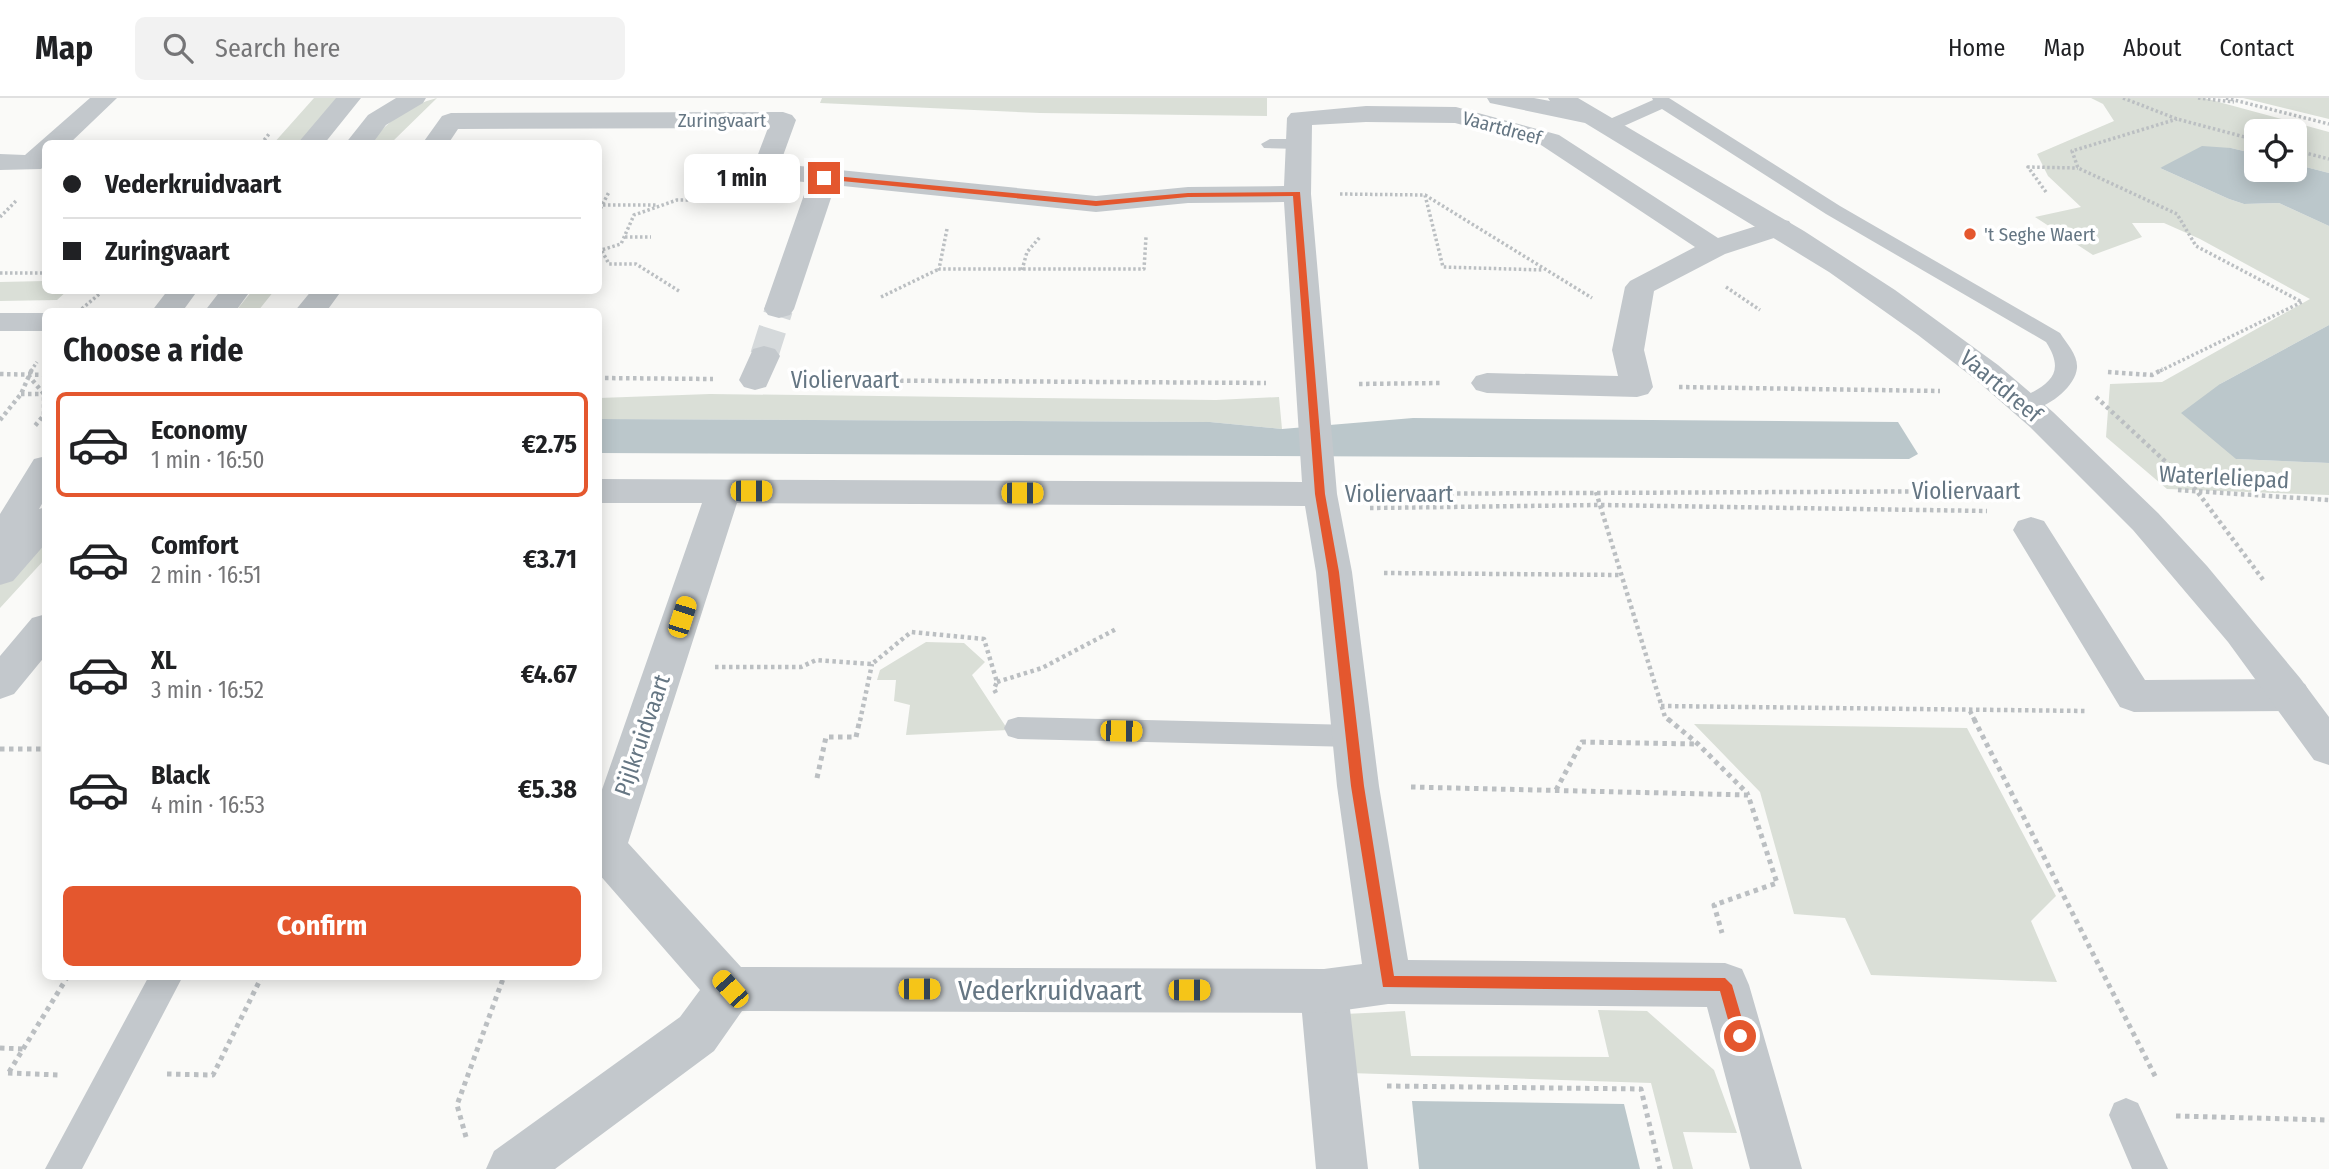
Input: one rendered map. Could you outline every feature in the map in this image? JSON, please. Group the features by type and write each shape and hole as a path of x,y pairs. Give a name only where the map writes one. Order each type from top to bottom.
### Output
{"street":[{"path":"58,140 105,98"},
{"path":"313,140 349,98"},
{"path":"361,140 377,120 414,98"},
{"name":"Vaartdreef","path":"1499,98 1601,122"},
{"name":"Vaartdreef","path":"1560,98 1779,227 1928,327 2000,383 2116,491 2194,576 2291,695 2329,748"},
{"name":"Vaartdreef","path":"1300,131 1366,114 1456,115 1550,141 1715,248"},
{"name":"Zuringvaart","path":"438,140 451,121 783,120 765,170"},
{"path":"1300,131 1297,194 1309,384 1320,493 1334,572 1358,786 1388,982"},
{"path":"0,162 32,163 42,154"},
{"path":"765,170 1096,204 1188,195 1297,194"},
{"path":"779,309 819,192"},
{"path":"1487,383 1637,387 1628,350 1640,288 1715,248 1779,227"},
{"path":"169,308 181,294"},
{"path":"222,308 234,294"},
{"path":"312,308 325,294"},
{"path":"0,322 42,322"},
{"path":"0,544 42,474"},
{"name":"Violiervaart","path":"602,491 1320,493"},
{"name":"Pijlkruidvaart","path":"602,845 724,491"},
{"path":"0,572 42,524"},
{"path":"2031,530 2134,696 2291,695"},
{"path":"0,683 42,633"},
{"name":"Pijlkruidvaart","path":"602,849 730,989"},
{"name":"Vederkruidvaart","path":"730,989 1324,990 1388,982 1725,985"},
{"path":"1725,985 1776,1169"},
{"path":"512,1169 697,1034 730,989"},
{"path":"1324,990 1342,1169"}],"lane":[{"path":"1601,122 1662,100 1833,210 2053,338 2064,352 2068,371 2064,380 2026,405"},
{"path":"1270,144 1300,131"},
{"path":"1018,729 1354,736"},
{"path":"63,1169 165,980"},
{"path":"2126,1115 2150,1169"}],"path":[{"path":"2123,98 2177,119 2244,137"},
{"path":"2198,98 2252,104"},
{"path":"2226,98 2329,124"},
{"path":"2078,168 2073,151 2177,119"},
{"path":"2307,153 2329,159"},
{"path":"2046,192 2028,167 2078,168 2177,214 2196,246 2302,302 2152,375 2068,371"},
{"path":"602,250 621,244 634,215 677,200 727,200 765,170"},
{"path":"939,269 955,190"},
{"path":"602,203 609,192"},
{"path":"1297,194 1425,195 1544,270 1635,323"},
{"path":"1425,195 1443,268 1544,270"},
{"path":"881,297 939,269 1144,269 1148,199"},
{"path":"602,205 661,205"},
{"path":"625,237 651,237"},
{"path":"602,254 609,264 636,264 679,291"},
{"path":"0,273 42,273"},
{"path":"83,308 99,294"},
{"name":"Violiervaart","path":"602,378 759,368 1309,384 1487,383"},
{"path":"0,374 42,375"},
{"path":"0,420 21,394 28,375"},
{"path":"28,375 42,391"},
{"path":"1637,387 1947,391 2000,383"},
{"path":"21,394 42,394"},
{"path":"27,435 42,417"},
{"name":"Waterleliepad","path":"2116,491 2196,490 2243,496 2329,500"},
{"name":"Violiervaart","path":"1320,493 2020,491"},
{"path":"1596,492 1665,717 1698,744 1748,795 1777,883 1714,905 1730,960 1725,985"},
{"path":"1320,493 1600,505 1990,510"},
{"path":"1334,572 1621,575"},
{"path":"997,682 1042,668 1118,628"},
{"path":"817,778 826,737 856,737 872,664 911,632 984,639 997,682 994,689"},
{"path":"665,668 801,667 816,660 872,664"},
{"path":"1661,706 2143,712 2134,696"},
{"path":"1970,711 2157,1080"},
{"path":"1556,790 1582,743 1698,744"},
{"path":"0,749 42,749"},
{"path":"1358,786 1748,795"},
{"path":"60,1075 8,1073 66,980"},
{"path":"164,1074 213,1075 260,980"},
{"path":"468,1143 457,1105 503,980"},
{"path":"0,1048 24,1049"},
{"path":"1334,1086 1641,1089 1660,1169"},
{"path":"2169,1104 2175,1116"},
{"path":"2126,1115 2329,1120"}],"shaded area":[{"path":"314,98 340,98 303,140 277,140"},
{"path":"437,98 394,140 374,140 399,115"},
{"path":"822,98 1267,98 1267,116 1040,113 820,103"},
{"path":"2091,98 2204,98 2281,119 2244,119 2244,151 2231,148 2160,168 2229,199 2244,204 2279,203 2329,226 2329,325 2220,384 2236,459 2329,463 2329,495 2167,489 2106,437 2110,384 2162,382 2310,299 2200,239 2164,223 2132,223 2142,237 2093,255 2035,217 2081,207 2048,176 2037,154 2114,121 2103,104"},
{"path":"2243,98 2329,98 2329,119"},
{"path":"2307,126 2329,132 2329,173 2307,167"},
{"path":"2202,146 2244,151 2244,182 2307,182 2307,167 2329,173 2329,226 2279,203 2244,204 2229,199 2160,168"},
{"path":"42,281 42,294 64,294 57,300 0,301 0,282"},
{"path":"250,294 272,294 260,308 238,308"},
{"path":"2329,325 2329,463 2236,459 2181,413 2220,384"},
{"path":"710,394 1216,400 1279,397 1282,429 1210,422 602,419 602,398"},
{"path":"1413,418 1898,422 1918,454 1909,459 602,453 602,419 1210,422 1282,429"},
{"path":"42,536 42,562 0,608 0,585"},
{"path":"926,642 964,643 985,662 972,675 1008,730 906,735 910,705 894,701 896,680 877,680 880,670"},
{"path":"1694,724 1967,728 2056,896 2031,921 2057,982 1871,975 1845,918 1794,914 1760,792"},
{"path":"1598,1010 1647,1011 1714,1070 1737,1133 1683,1132 1693,1169 1673,1169 1651,1083 1349,1073 1345,1014 1405,1011 1411,1056 1609,1057"},
{"path":"1412,1101 1624,1104 1640,1169 1419,1169"}],"tunnel":[{"path":"764,356 779,309"}],"place":[{"name":"'t Seghe Waert","path":"1970,234"}],"route":[{"path":"824,178 1096,204 1188,195 1297,194 1309,384 1320,494 1334,572 1358,786 1388,982 1725,985 1740,1036"}]}
